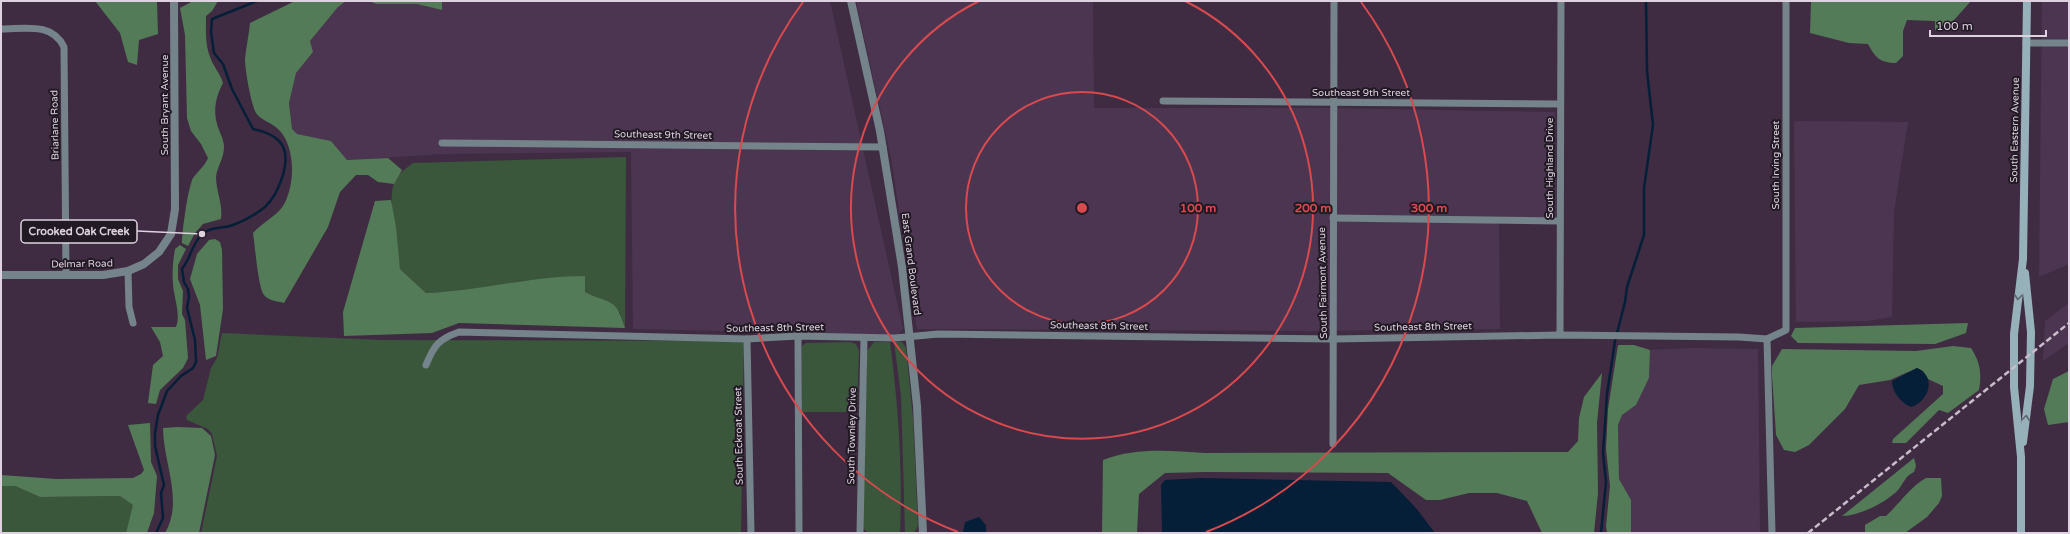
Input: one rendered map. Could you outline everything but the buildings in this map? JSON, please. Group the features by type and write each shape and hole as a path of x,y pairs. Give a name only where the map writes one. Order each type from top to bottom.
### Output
{"main road":[{"name":"South Eastern Avenue","path":"2022,457 2014,387 2014,334 2023,259 2027,1"},
{"name":"South Eastern Avenue","path":"2022,457 2030,386 2031,332 2023,259"},
{"path":"2021,533 2022,457"}],"street":[{"name":"South Bryant Avenue","path":"174,1 175,209"},
{"name":"East Grand Boulevard","path":"851,1 883,147 911,337 920,447 923,533"},
{"name":"South Fairmont Avenue","path":"1333,444 1334,339 1332,103 1334,1"},
{"name":"South Highland Drive","path":"1560,335 1559,104 1561,1"},
{"name":"South Irving Street","path":"1786,1 1786,330"},
{"name":"Briarlane Road","path":"1,30 47,30 60,38 64,47 66,274"},
{"path":"2026,43 2069,43"},
{"name":"Southeast 9th Street","path":"1163,101 1559,104"},
{"name":"Southeast 9th Street","path":"442,143 883,147"},
{"name":"Delmar Road","path":"1,274 103,275 128,271 144,264 159,252 171,234 175,209"},
{"path":"1332,218 1560,221"},
{"path":"128,271 129,307 133,323"},
{"name":"Southeast 8th Street","path":"426,365 432,349 443,338 459,332 747,339 798,336 864,339 938,334 1334,339 1560,335 1739,337 1767,339 1786,330"},
{"path":"798,336 799,533"},
{"name":"South Eckroat Street","path":"747,339 751,533"},
{"name":"South Townley Drive","path":"860,533 864,339"},
{"path":"1767,339 1772,533"}],"shaded area":[{"path":"346,1 417,4 442,10 442,1 830,1 903,329 899,334 889,335 633,329 631,152 443,154 347,160 331,141 297,134 292,129 289,103 296,73 313,52 310,41 338,7"},
{"path":"856,1 1093,1 1094,108 1325,108 1555,112 1556,217 1499,218 1500,329 1314,331 917,329 891,158"},
{"path":"2042,1 2069,1 2069,264 2039,277"},
{"path":"1794,121 1908,122 1894,212 1892,317 1868,321 1796,322"},
{"path":"2069,303 2069,343 2043,361 2045,321"},
{"path":"1690,348 1758,349 1760,533 1631,533 1631,500 1619,479 1618,425 1622,415 1636,405 1649,378 1650,350"}],"green space":[{"path":"95,1 157,1 158,34 139,40 137,65 128,62 120,33"},
{"path":"193,1 218,1 212,11 206,16 206,36 210,57 223,83 217,98 215,113 224,147 216,177 221,208 221,219 203,224 195,233 188,246 182,243 189,190 193,178 208,158 201,144 191,131 187,118 185,35 180,8"},
{"path":"295,1 346,1 338,7 310,41 313,52 296,73 289,103 292,129 297,134 331,141 347,160 388,158 402,170 394,184 378,182 368,175 356,175 340,192 328,227 284,303 268,298 262,291 258,275 253,233 273,217 285,203 291,182 291,158 289,146 278,129 256,113 252,102 245,59 250,23"},
{"path":"368,1 442,1 442,10 417,4 377,4"},
{"path":"1811,1 1971,1 1954,20 1935,30 1935,21 1907,20 1903,31 1903,56 1896,63 1890,63 1876,56 1868,44 1849,43 1810,33"},
{"path":"626,157 625,328 620,313 598,298 585,292 585,276 522,281 467,291 426,293 400,269 393,225 392,191 394,183 398,177 413,163"},
{"path":"391,200 396,227 400,269 426,293 466,290 545,278 585,276 585,292 615,306 625,328 459,323 432,333 344,336 343,312 375,201"},
{"path":"215,239 220,242 222,250 223,309 216,356 206,360 200,305 190,279 197,254 209,240"},
{"path":"180,245 186,249 178,265 178,279 183,291 182,314 185,320 188,358 183,368 160,390 156,404 148,403 153,365 163,356 160,342 151,327 176,327 178,312 173,280 173,262 175,249"},
{"path":"1968,323 1966,333 1935,344 1798,343 1791,336 1795,328"},
{"path":"222,333 381,340 744,341 741,533 201,533 217,456 212,434 208,429 187,420 186,416 203,400 211,368 217,358"},
{"path":"850,342 856,344 859,351 857,412 802,412 802,346 806,343"},
{"path":"874,342 890,342 899,437 901,485 900,533 868,533 863,528 867,351"},
{"path":"894,342 902,342 906,348 913,418 918,526 914,533 905,533 901,396"},
{"path":"1618,345 1634,345 1650,350 1649,378 1636,405 1622,415 1618,425 1619,479 1631,500 1631,533 1607,533 1606,526 1610,486 1606,449 1608,409"},
{"path":"1953,346 1971,348 1974,353 1980,368 1979,390 1948,413 1939,410 1906,443 1892,443 1893,439 1943,394 1943,386 1928,379 1923,371 1917,368 1890,380 1859,385 1845,409 1809,445 1795,452 1784,450 1776,435 1772,376 1772,366 1782,349 1916,351"},
{"path":"2069,371 2069,422 2048,425 2044,409 2053,379"},
{"path":"1602,373 1597,423 1598,493 1594,533 1542,533 1527,501 1497,493 1469,493 1440,500 1426,500 1388,473 1204,472 1165,473 1139,494 1137,533 1102,533 1103,460 1128,453 1154,451 1205,453 1568,452 1578,441 1579,418 1584,397"},
{"path":"150,423 151,462 157,476 154,513 147,533 126,533 133,505 120,496 40,497 15,486 1,486 1,475 56,479 133,478 141,474 144,470 128,425"},
{"path":"163,428 202,428 211,436 215,455 199,533 165,533 173,508 173,495"},
{"path":"1914,458 1916,466 1914,472 1893,495 1872,508 1856,514 1842,516"},
{"path":"1926,478 1941,478 1942,496 1939,503 1927,517 1905,533 1865,533 1865,525 1880,516 1886,516 1910,491"},
{"path":"1,486 15,486 40,497 120,496 134,505 126,533 1,533"}],"water":[{"path":"1917,368 1927,377 1929,383 1926,394 1922,400 1911,407 1904,403 1895,393 1892,381"},
{"path":"1201,478 1391,482 1416,508 1435,533 1162,533 1161,485 1165,480"},
{"path":"979,517 986,525 986,533 963,533 965,522"}],"waterway":[{"path":"156,533 163,518 161,493 164,485 155,446 155,433 158,415 167,391 181,376 193,368 196,362 195,340 187,308 189,297 188,289 184,282 182,269 198,239 205,232 237,223 250,217 265,207 270,202 279,186 284,168 285,152 282,145 273,136 253,129 232,89 223,64 214,53 211,32 212,19 257,1"},
{"path":"1601,533 1606,482 1603,453 1607,394 1615,341 1625,302 1627,287 1644,235 1644,188 1653,125 1647,71 1646,1"}],"railway":[{"path":"1808,533 2069,323"}],"place":[{"name":"Crooked Oak Creek","path":"202,234"}]}
